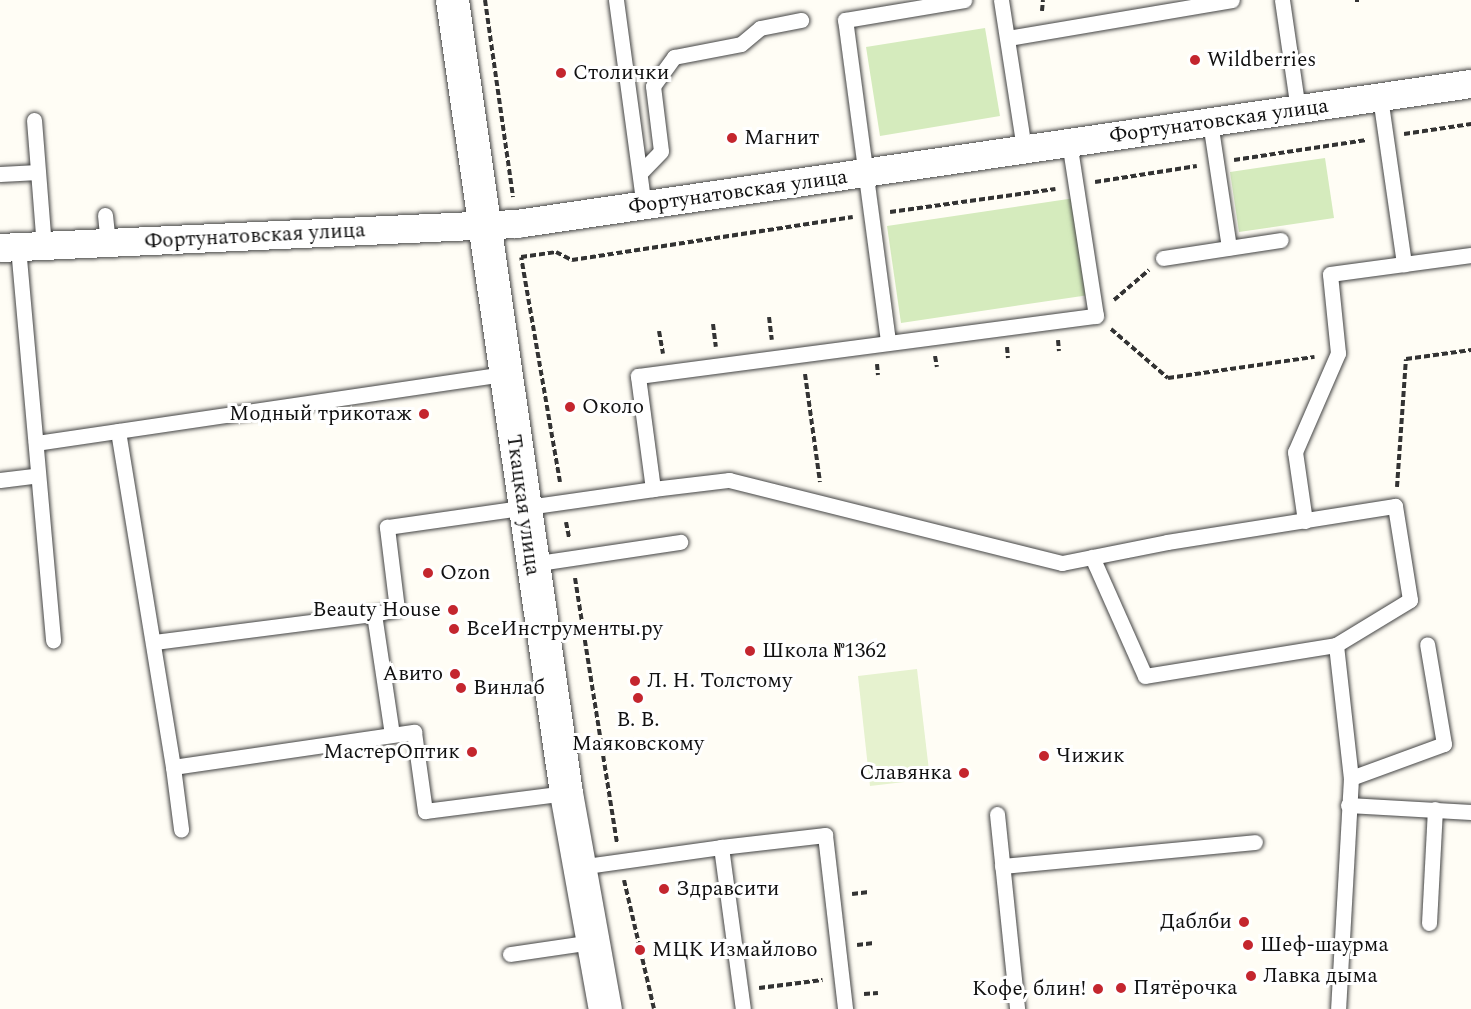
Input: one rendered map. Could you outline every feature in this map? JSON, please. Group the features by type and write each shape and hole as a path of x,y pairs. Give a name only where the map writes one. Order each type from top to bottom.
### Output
{"street":[{"name":"Ткацкая улица","path":"452,0 566,793 605,1009"},
{"name":"Фортунатовская улица","path":"20,247 483,226 644,206 1024,148 1471,84"}],"lane":[{"path":"616,0 644,206"},
{"path":"888,341 867,173 844,20 964,0"},
{"path":"1001,0 1024,148"},
{"path":"1008,38 1232,0"},
{"path":"1282,0 1298,110"},
{"path":"640,173 661,151 653,86 674,57 741,44 760,28 801,20"},
{"path":"1380,97 1404,264"},
{"path":"33,120 38,172 20,247 53,640"},
{"path":"1210,122 1229,248"},
{"path":"653,489 638,376 802,352 1096,316 1069,142"},
{"path":"0,174 38,172"},
{"path":"105,215 108,243"},
{"path":"1163,258 1281,240"},
{"path":"1305,521 1295,452 1338,353 1330,274 1471,255"},
{"path":"36,444 504,374"},
{"path":"118,431 154,642 181,829"},
{"path":"0,480 38,475"},
{"path":"154,642 374,614 397,609 387,527 729,480 1062,563 1092,557 1395,506 1410,600 1336,645 1145,676 1092,557"},
{"path":"532,564 680,542"},
{"path":"374,614 392,734"},
{"path":"1351,778 1444,744 1427,644"},
{"path":"1336,645 1351,778 1338,1009"},
{"path":"173,767 414,732 425,811 566,793"},
{"path":"1348,804 1471,812"},
{"path":"1429,923 1435,809"},
{"path":"997,814 1017,1009"},
{"path":"579,867 825,835 845,1009"},
{"path":"1002,866 1255,842"},
{"path":"721,847 743,1009"},
{"path":"510,954 592,942"}],"path":[{"path":"485,0 514,202"},
{"path":"654,1009 619,862 585,635 522,257 556,252 572,260 1076,186 1471,124"},
{"path":"1163,258 1096,316 1168,378 1338,353"},
{"path":"1395,506 1406,359 1471,350"},
{"path":"802,352 822,504"},
{"path":"585,635 602,632"},
{"path":"740,990 841,978"}],"green space":[{"path":"985,28 1000,116 880,136 866,47"},
{"path":"1325,158 1334,218 1239,232 1230,172"},
{"path":"1075,198 1089,295 901,323 887,226"},
{"path":"917,669 930,779 870,786 858,676"}],"place":[{"name":"Wildberries","path":"1195,60"},
{"name":"Столички","path":"561,73"},
{"name":"Магнит","path":"732,138"},
{"name":"Около","path":"570,407"},
{"name":"Модный трикотаж","path":"424,414"},
{"name":"Ozon","path":"428,573"},
{"name":"Beauty House","path":"453,610"},
{"name":"ВсеИнструменты.ру","path":"454,629"},
{"name":"Школа №1362","path":"750,651"},
{"name":"Авито","path":"455,674"},
{"name":"Л. Н. Толстому","path":"635,681"},
{"name":"Винлаб","path":"461,688"},
{"name":"В. В. Маяковскому","path":"638,698"},
{"name":"МастерОптик","path":"472,752"},
{"name":"Чижик","path":"1044,756"},
{"name":"Славянка","path":"964,773"},
{"name":"Здравсити","path":"664,889"},
{"name":"Даблби","path":"1244,922"},
{"name":"Шеф-шаурма","path":"1248,945"},
{"name":"МЦК Измайлово","path":"640,950"},
{"name":"Лавка дыма","path":"1251,976"},
{"name":"Пятёрочка","path":"1121,988"},
{"name":"Кофе, блин!","path":"1098,989"}]}
